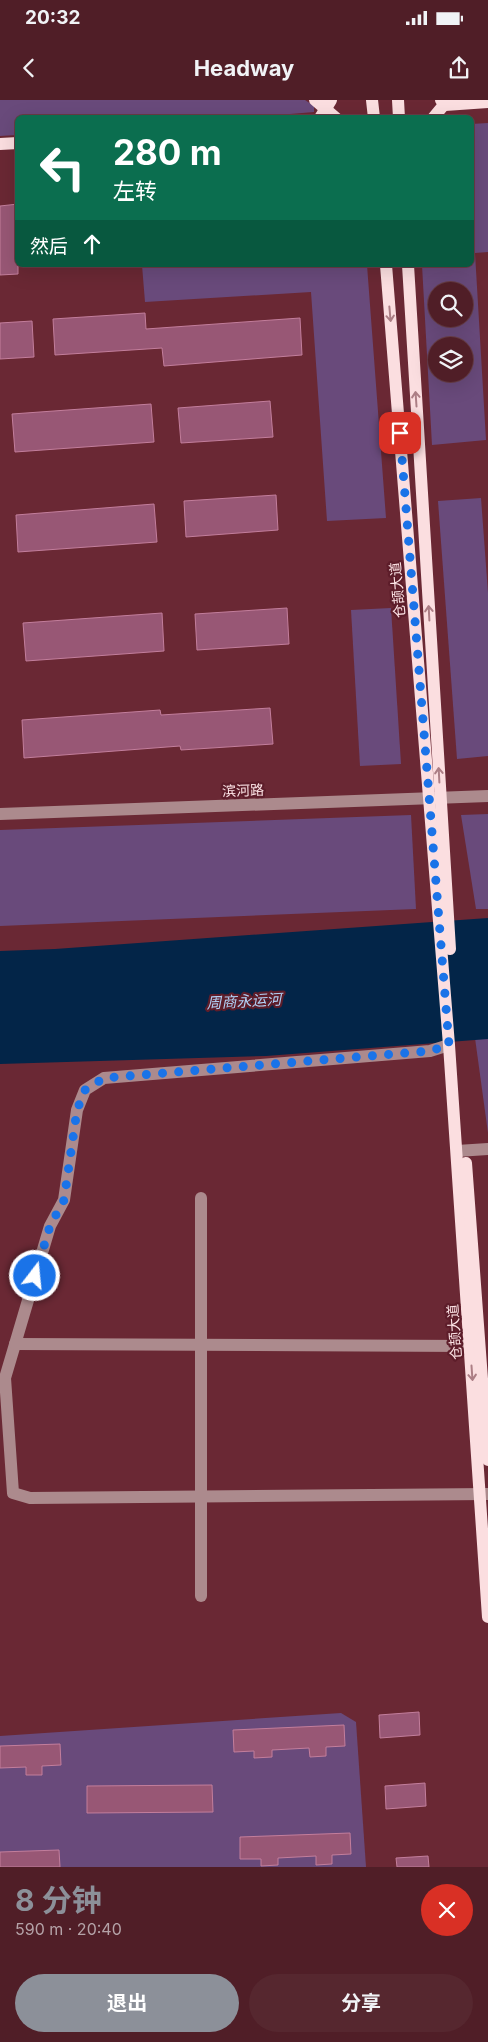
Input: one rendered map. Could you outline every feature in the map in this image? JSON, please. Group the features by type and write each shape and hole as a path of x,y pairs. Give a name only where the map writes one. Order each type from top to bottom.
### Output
{"main road":[{"path":"315,100 328,111"},
{"path":"372,100 374,115"},
{"path":"398,100 399,115"},
{"path":"435,115 445,102 488,102"},
{"path":"0,144 15,143"},
{"name":"仓颉大道","path":"386,267 435,798"},
{"name":"仓颉大道","path":"408,267 435,798 461,1151 488,1460"},
{"name":"仓颉大道","path":"461,1151 470,1346 484,1494 488,1618"}],"street":[{"name":"滨河路","path":"0,814 488,796"},
{"path":"453,1044 430,1051 104,1078 85,1090 77,1110 64,1200 50,1226 5,1378 13,1493 30,1498 484,1494"},
{"path":"461,1151 488,1149"},
{"path":"201,1198 201,1596"},
{"path":"15,1344 470,1346"}],"shaded area":[{"path":"0,100 305,100 314,106 314,112 278,115 15,115 15,135 0,136"},
{"path":"488,123 488,252 475,253 486,440 432,445 428,382 473,382 473,337 428,337 428,373 422,267 474,267 474,124"},
{"path":"142,267 367,267 386,518 327,521 311,292 145,302"},
{"path":"481,498 488,593 488,756 457,759 438,501"},
{"path":"391,608 401,764 360,766 351,610"},
{"path":"488,814 488,909 476,909 461,815"},
{"path":"411,815 416,909 0,926 0,830"},
{"path":"488,1037 488,1133 475,1038"},
{"path":"341,1713 356,1722 366,1867 0,1867 0,1736"}],"water":[{"name":"周商永运河","path":"488,918 488,1039 266,1056 0,1064 0,951 55,949"}],"building":[{"path":"15,204 15,267 18,267 18,274 0,275 0,206"},
{"path":"145,313 146,329 300,318 302,355 164,366 162,348 55,355 53,319"},
{"path":"32,321 34,357 0,359 0,323"},
{"path":"270,401 273,437 181,443 178,408"},
{"path":"151,404 154,442 15,452 12,414"},
{"path":"276,495 278,530 186,537 184,501"},
{"path":"154,504 157,542 18,552 16,515"},
{"path":"287,608 289,644 197,650 195,614"},
{"path":"162,613 164,651 26,661 23,623"},
{"path":"270,708 273,744 181,750 180,746 24,758 22,720 160,710 161,715"},
{"path":"419,1712 420,1735 380,1738 379,1715"},
{"path":"344,1725 345,1746 326,1747 326,1756 310,1757 309,1748 272,1750 272,1757 254,1758 254,1751 234,1752 233,1730"},
{"path":"60,1744 61,1765 42,1766 42,1775 26,1775 26,1767 0,1768 0,1746"},
{"path":"425,1783 426,1806 386,1809 385,1786"},
{"path":"212,1785 213,1812 87,1813 87,1786"},
{"path":"350,1833 351,1854 332,1855 332,1864 316,1865 316,1856 278,1858 278,1865 261,1866 261,1859 240,1859 240,1837"},
{"path":"59,1850 60,1867 0,1867 0,1852"},
{"path":"428,1856 429,1867 397,1867 396,1858"}],"route":[{"path":"35,1276 50,1226 64,1200 77,1110 85,1090 104,1078 384,1053 430,1051 449,1045 400,433"}]}
